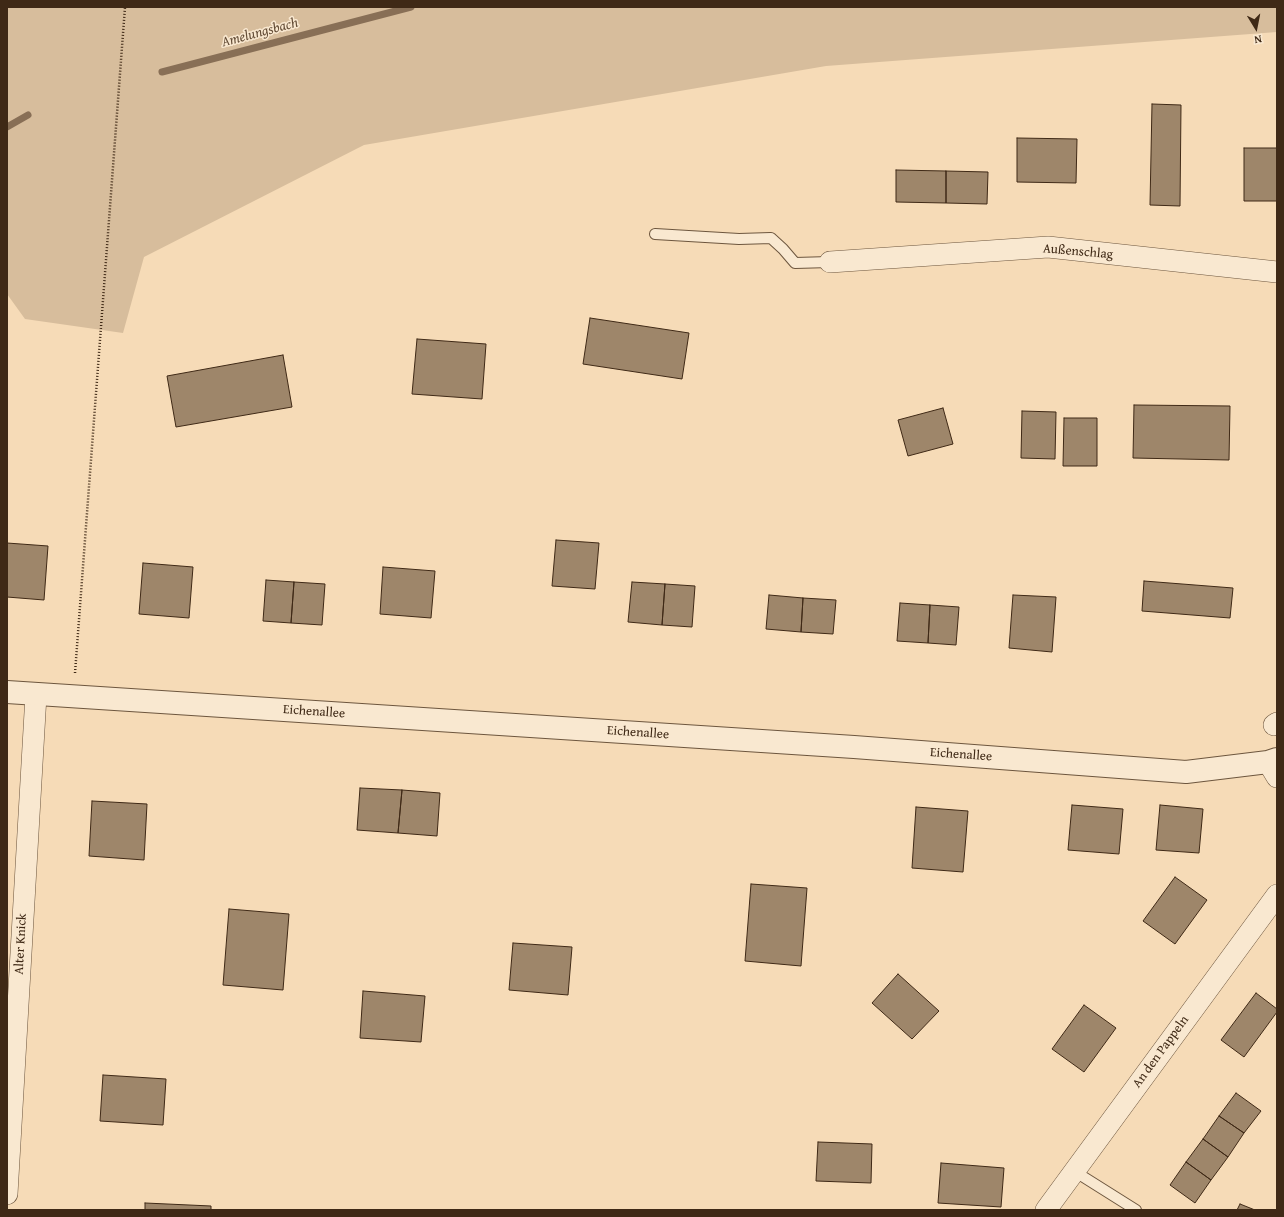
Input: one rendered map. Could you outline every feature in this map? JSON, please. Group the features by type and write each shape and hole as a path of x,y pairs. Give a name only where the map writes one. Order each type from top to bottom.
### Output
{"street":[{"name":"Außenschlag","path":"830,262 1048,247 1277,272"},
{"name":"Eichenallee","path":"7,692 854,747 1186,772 1274,766"},
{"name":"Alter Knick","path":"7,1194 36,695"},
{"name":"An den Pappeln","path":"1046,1210 1277,894"}],"lane":[{"path":"655,234 738,239 771,238 795,262 830,262"},
{"path":"1074,1171 1136,1210"}],"path":[{"path":"73,697 125,7"}],"shaded area":[{"path":"7,7 1277,7 1277,32 826,66 364,145 144,257 123,333 25,319 7,294"}],"building":[{"path":"1152,104 1181,105 1180,206 1150,205"},
{"path":"1017,138 1077,139 1076,183 1017,182"},
{"path":"1244,148 1277,148 1277,201 1244,201"},
{"path":"896,170 946,171 946,203 896,202"},
{"path":"946,171 988,172 987,204 946,203"},
{"path":"590,318 689,333 682,379 583,364"},
{"path":"417,339 486,344 482,399 412,394"},
{"path":"283,355 292,407 176,427 167,376"},
{"path":"1134,405 1230,406 1229,460 1133,458"},
{"path":"943,408 953,444 908,456 898,420"},
{"path":"1022,411 1056,412 1055,459 1021,458"},
{"path":"1064,418 1097,418 1097,466 1063,466"},
{"path":"556,540 599,543 595,589 552,586"},
{"path":"7,543 48,546 44,600 7,597"},
{"path":"143,563 193,567 189,618 139,614"},
{"path":"383,567 435,571 431,618 380,614"},
{"path":"266,580 294,582 291,623 263,621"},
{"path":"1144,581 1233,588 1230,618 1142,611"},
{"path":"294,582 325,584 322,625 291,623"},
{"path":"632,582 665,584 662,625 628,622"},
{"path":"665,584 695,586 692,627 662,625"},
{"path":"769,595 803,598 801,632 766,629"},
{"path":"1013,595 1056,597 1052,652 1009,648"},
{"path":"803,598 836,600 833,634 801,632"},
{"path":"900,603 930,605 928,643 897,641"},
{"path":"930,605 959,607 956,645 928,643"},
{"path":"360,788 402,790 398,833 357,830"},
{"path":"402,790 440,793 437,836 398,833"},
{"path":"92,801 147,804 144,860 89,856"},
{"path":"1072,805 1123,809 1119,854 1068,850"},
{"path":"1160,805 1203,809 1199,853 1156,850"},
{"path":"916,807 968,811 963,872 912,868"},
{"path":"1175,877 1207,900 1175,944 1143,921"},
{"path":"751,884 807,888 801,966 745,961"},
{"path":"229,909 289,914 283,990 223,985"},
{"path":"513,943 572,947 568,995 509,990"},
{"path":"898,974 939,1011 912,1039 872,1003"},
{"path":"363,991 425,996 421,1042 360,1038"},
{"path":"1256,993 1277,1009 1277,1012 1244,1057 1221,1040"},
{"path":"1084,1005 1116,1028 1084,1072 1052,1049"},
{"path":"103,1075 166,1079 163,1125 100,1121"},
{"path":"1236,1093 1261,1111 1244,1133 1219,1116"},
{"path":"1219,1116 1244,1133 1228,1157 1203,1139"},
{"path":"1203,1139 1228,1157 1211,1180 1186,1162"},
{"path":"818,1142 872,1144 871,1183 816,1181"},
{"path":"1186,1162 1211,1180 1195,1203 1170,1185"},
{"path":"941,1163 1004,1168 1001,1207 938,1203"},
{"path":"145,1203 211,1206 211,1210 145,1210"},
{"path":"1240,1204 1255,1210 1237,1210"}],"waterway":[{"name":"Amelungsbach","path":"162,72 411,7"},
{"name":"Amelungsbach","path":"7,127 28,115"}]}
